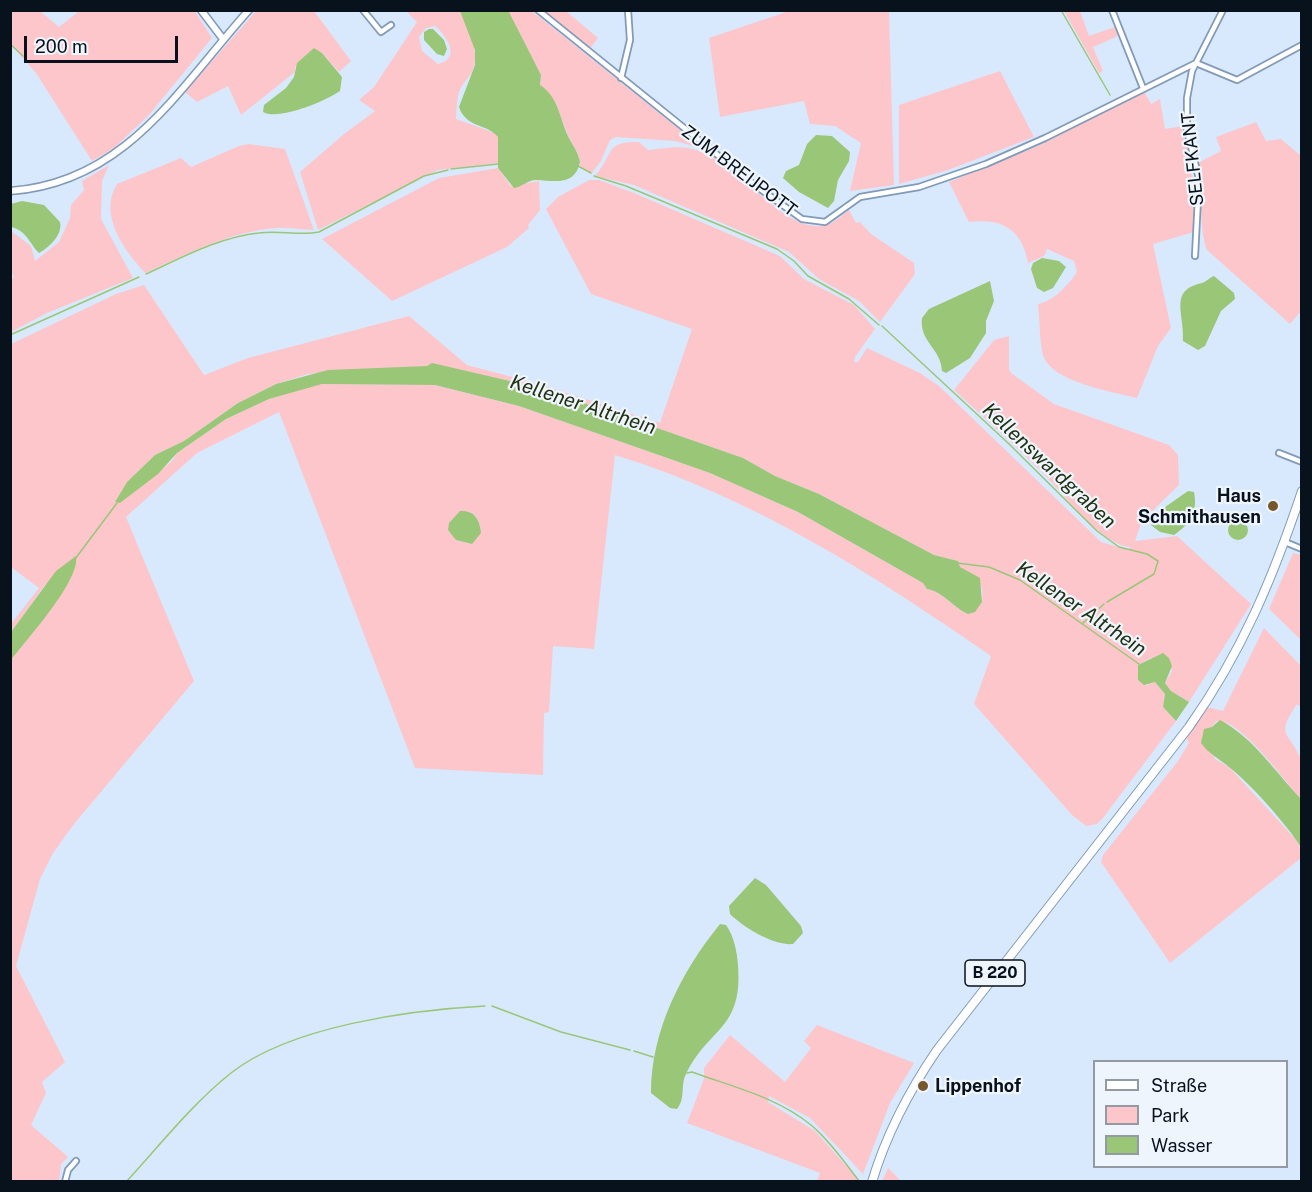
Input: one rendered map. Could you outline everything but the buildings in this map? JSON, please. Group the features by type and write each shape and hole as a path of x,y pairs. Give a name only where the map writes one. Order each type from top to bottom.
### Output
{"main road":[{"name":"B 220","path":"872,1182 891,1131 961,1017 1147,781 1217,686 1250,628 1274,571 1302,491"}],"street":[{"path":"201,10 223,39"},
{"path":"10,191 36,188 70,178 114,156 157,117 249,10"},
{"path":"363,10 381,33 391,25"},
{"name":"ZUM BREIJPOTT","path":"538,10 793,214 820,223 834,218 860,197 919,187 986,164 1045,138 1196,63"},
{"path":"621,78 630,40 628,10"},
{"path":"1112,10 1143,88"},
{"name":"SELFKANT","path":"1196,256 1200,209 1199,179 1187,130 1186,112 1192,71 1223,10"},
{"path":"1196,63 1237,80 1302,45"},
{"path":"1279,453 1302,462"},
{"path":"1285,542 1302,549"},
{"path":"65,1182 68,1170 76,1161"}],"green space":[{"path":"11,10 40,11 59,27 79,11 195,11 212,38 149,115 114,148 92,161 36,73 11,45"},
{"path":"256,11 314,11 351,61 339,72 322,53 312,50 295,67 295,72 241,115 228,86 197,102 185,92"},
{"path":"406,11 460,11 472,37 475,59 472,72 459,94 456,119 495,133 498,137 499,163 438,170 318,230 300,172 375,111 359,100 374,87 417,22","holes":["435,26 448,42 451,53 445,61 438,64 422,51 419,37 426,28"]},
{"path":"507,11 532,11 699,145 697,147 675,141 616,137 610,140 601,161 591,174 580,166 578,153 557,108 540,86 541,75"},
{"path":"541,11 566,11 598,38 589,50"},
{"path":"789,11 889,11 894,185 850,191 861,143 835,126 810,124 804,101 720,117 709,38"},
{"path":"1064,11 1080,11 1089,36 1115,27 1118,35 1116,37 1093,47 1103,71 1099,73"},
{"path":"1000,71 1034,137 948,170 899,184 899,105"},
{"path":"1144,91 1151,104 1160,99 1165,129 1183,126 1192,178 1194,232 1153,244 1171,328 1158,346 1137,398 1070,379 1048,364 1042,349 1038,304 1055,296 1069,282 1077,272 1074,261 1047,249 1044,256 1028,263 1021,242 1009,228 991,222 969,222 949,182 1038,146"},
{"path":"1256,122 1266,141 1281,139 1301,156 1301,311 1290,324 1207,250 1203,234 1198,163 1221,151 1216,137"},
{"path":"628,142 639,142 648,150 689,148 717,159 780,211 808,225 828,224 849,210 856,223 860,222 871,234 914,263 915,274 880,322 859,301 819,279 789,252 634,185 595,176 615,146"},
{"path":"249,144 285,149 314,230 277,228 243,234 210,244 145,273 122,243 112,220 110,208 117,184 181,158 191,167 239,146"},
{"path":"109,165 102,181 101,219 133,278 47,313 11,332 11,280 14,277 11,271 11,231 31,246 35,261 59,242 70,218 71,205 84,190 82,181"},
{"path":"498,168 511,186 539,181 540,210 528,225 529,228 507,247 392,301 322,239 439,178"},
{"path":"589,180 599,180 780,256 804,279 854,305 875,329 855,357 854,362 858,362 867,348 920,373 939,386 1101,542 1129,550 1130,547 1118,544 1094,528 1043,473 954,390 994,340 1009,336 1011,373 1054,404 1169,445 1178,455 1179,485 1142,521 1135,541 1177,536 1251,604 1189,702 1171,691 1165,683 1172,671 1169,658 1151,658 1138,665 1138,680 1146,685 1155,682 1165,694 1163,707 1176,721 1103,818 1097,824 1086,826 1072,815 974,704 991,656 901,596 811,541 716,493 615,455 594,649 553,646 549,712 544,713 543,775 415,768 279,412 197,453 126,517 194,681 74,824 53,853 40,879 16,966 65,1062 42,1082 46,1093 31,1125 68,1157 61,1164 59,1182 11,1181 10,660 57,600 72,574 45,585 11,632 11,624 39,588 11,567 11,344 116,294 144,285 204,375 248,358 409,316 467,365 539,384 660,423 692,329 591,294 546,209 558,197","holes":["432,364 510,381 600,408 743,458 775,476 819,494 934,555 958,561 960,567 978,580 982,589 982,602 968,614 938,593 927,589 923,583 798,512 710,473 519,406 435,385 322,384 269,399 226,419 177,453 172,461 120,503 117,499 127,482 155,455 184,441 238,403 276,384 308,374","470,512 476,516 480,526 472,544 456,540"]},
{"path":"1293,553 1301,555 1301,640 1269,609"},
{"path":"1264,628 1301,666 1301,707 1297,704 1285,729 1302,764 1301,799 1250,740 1227,723 1217,721 1202,737 1215,759 1229,767 1299,843 1301,858 1170,963 1101,862 1103,855 1178,761 1189,743 1186,737 1207,707 1223,711"},
{"path":"817,1025 914,1063 890,1103 863,1174 810,1118 769,1096 768,1102 815,1131 860,1181 817,1181 820,1173 687,1123 704,1079 704,1068 730,1035 785,1082 811,1048 804,1041"},
{"path":"888,1168 901,1181 882,1181"}],"water":[{"path":"460,11 509,12 541,75 540,85 555,101 578,155 580,162 577,170 569,179 534,180 514,188 498,168 498,137 488,129 466,119 462,114 459,107 475,65 475,50"},
{"path":"433,29 444,40 447,49 444,56 437,54 424,40 424,32"},
{"path":"314,48 322,53 342,77 340,91 324,100 290,112 270,114 263,112 264,105 286,88 294,77 297,63"},
{"path":"816,135 832,136 850,152 849,161 838,180 834,201 828,208 799,192 783,178 786,171 799,165 807,144"},
{"path":"22,201 44,205 60,222 60,231 55,240 39,253 24,234 11,227 11,204"},
{"path":"1042,258 1059,261 1066,267 1053,288 1044,292 1037,288 1031,269 1033,263"},
{"path":"1214,276 1234,293 1235,299 1221,311 1205,346 1198,350 1183,341 1180,305 1185,291"},
{"path":"990,281 994,301 986,321 986,333 970,358 946,373 942,371 938,356 924,333 922,318 929,309"},
{"path":"432,363 510,381 600,408 743,458 775,476 819,494 934,555 958,561 960,567 980,578 982,602 975,612 968,614 938,593 927,589 923,583 798,512 710,473 519,406 435,385 322,384 269,399 226,419 177,453 158,474 120,503 115,502 127,482 155,455 184,441 238,403 276,384 328,370 427,366"},
{"path":"1188,491 1194,492 1195,506 1192,517 1184,526 1174,535 1160,532 1151,525 1158,512"},
{"path":"460,511 473,514 479,524 481,533 472,544 456,540 448,530 449,523"},
{"path":"1234,520 1242,520 1248,526 1248,534 1242,540 1234,540 1228,534 1228,526"},
{"path":"76,556 75,567 62,594 11,660 11,632 56,571"},
{"path":"1163,653 1169,658 1172,666 1165,683 1171,691 1189,702 1176,721 1163,707 1165,694 1155,682 1144,685 1138,680 1138,665"},
{"path":"1220,720 1254,746 1301,799 1301,847 1257,793 1201,743 1204,729 1212,727"},
{"path":"755,878 766,885 801,926 803,933 793,944 777,942 759,935 730,914 729,906"},
{"path":"720,924 726,925 729,929 736,950 738,986 735,1003 730,1016 695,1058 686,1074 680,1105 677,1109 670,1108 651,1093 656,1047 681,982"}],"waterway":[{"path":"1061,10 1110,95"},
{"path":"10,44 23,56"},
{"name":"Kellenswardgraben","path":"451,169 498,164"},
{"name":"Kellenswardgraben","path":"578,166 591,173"},
{"name":"Kellenswardgraben","path":"146,274 201,249 244,235 266,232 319,232 424,176 448,170"},
{"name":"Kellenswardgraben","path":"594,176 626,186 777,249 794,261 808,276 849,299 879,325"},
{"name":"Kellenswardgraben","path":"10,335 139,277"},
{"name":"Kellenswardgraben","path":"882,326 1008,443 1097,531 1119,547 1147,554 1158,561 1154,574 1107,602"},
{"name":"Kellener Altrhein","path":"75,559 117,503"},
{"name":"Kellener Altrhein","path":"957,563 989,567 1020,580 1139,664"},
{"name":"Kellenswardgraben","path":"1083,623 1104,604"},
{"path":"126,1182 203,1098 231,1073 256,1057 285,1043 352,1023 422,1012 485,1006"},
{"path":"492,1006 561,1032 630,1050"},
{"path":"634,1051 653,1057"},
{"path":"687,1073 692,1072 754,1094 798,1115 825,1138 860,1182"}],"place":[{"name":"Haus Schmithausen","path":"1273,506"},
{"name":"Lippenhof","path":"923,1086"}]}
